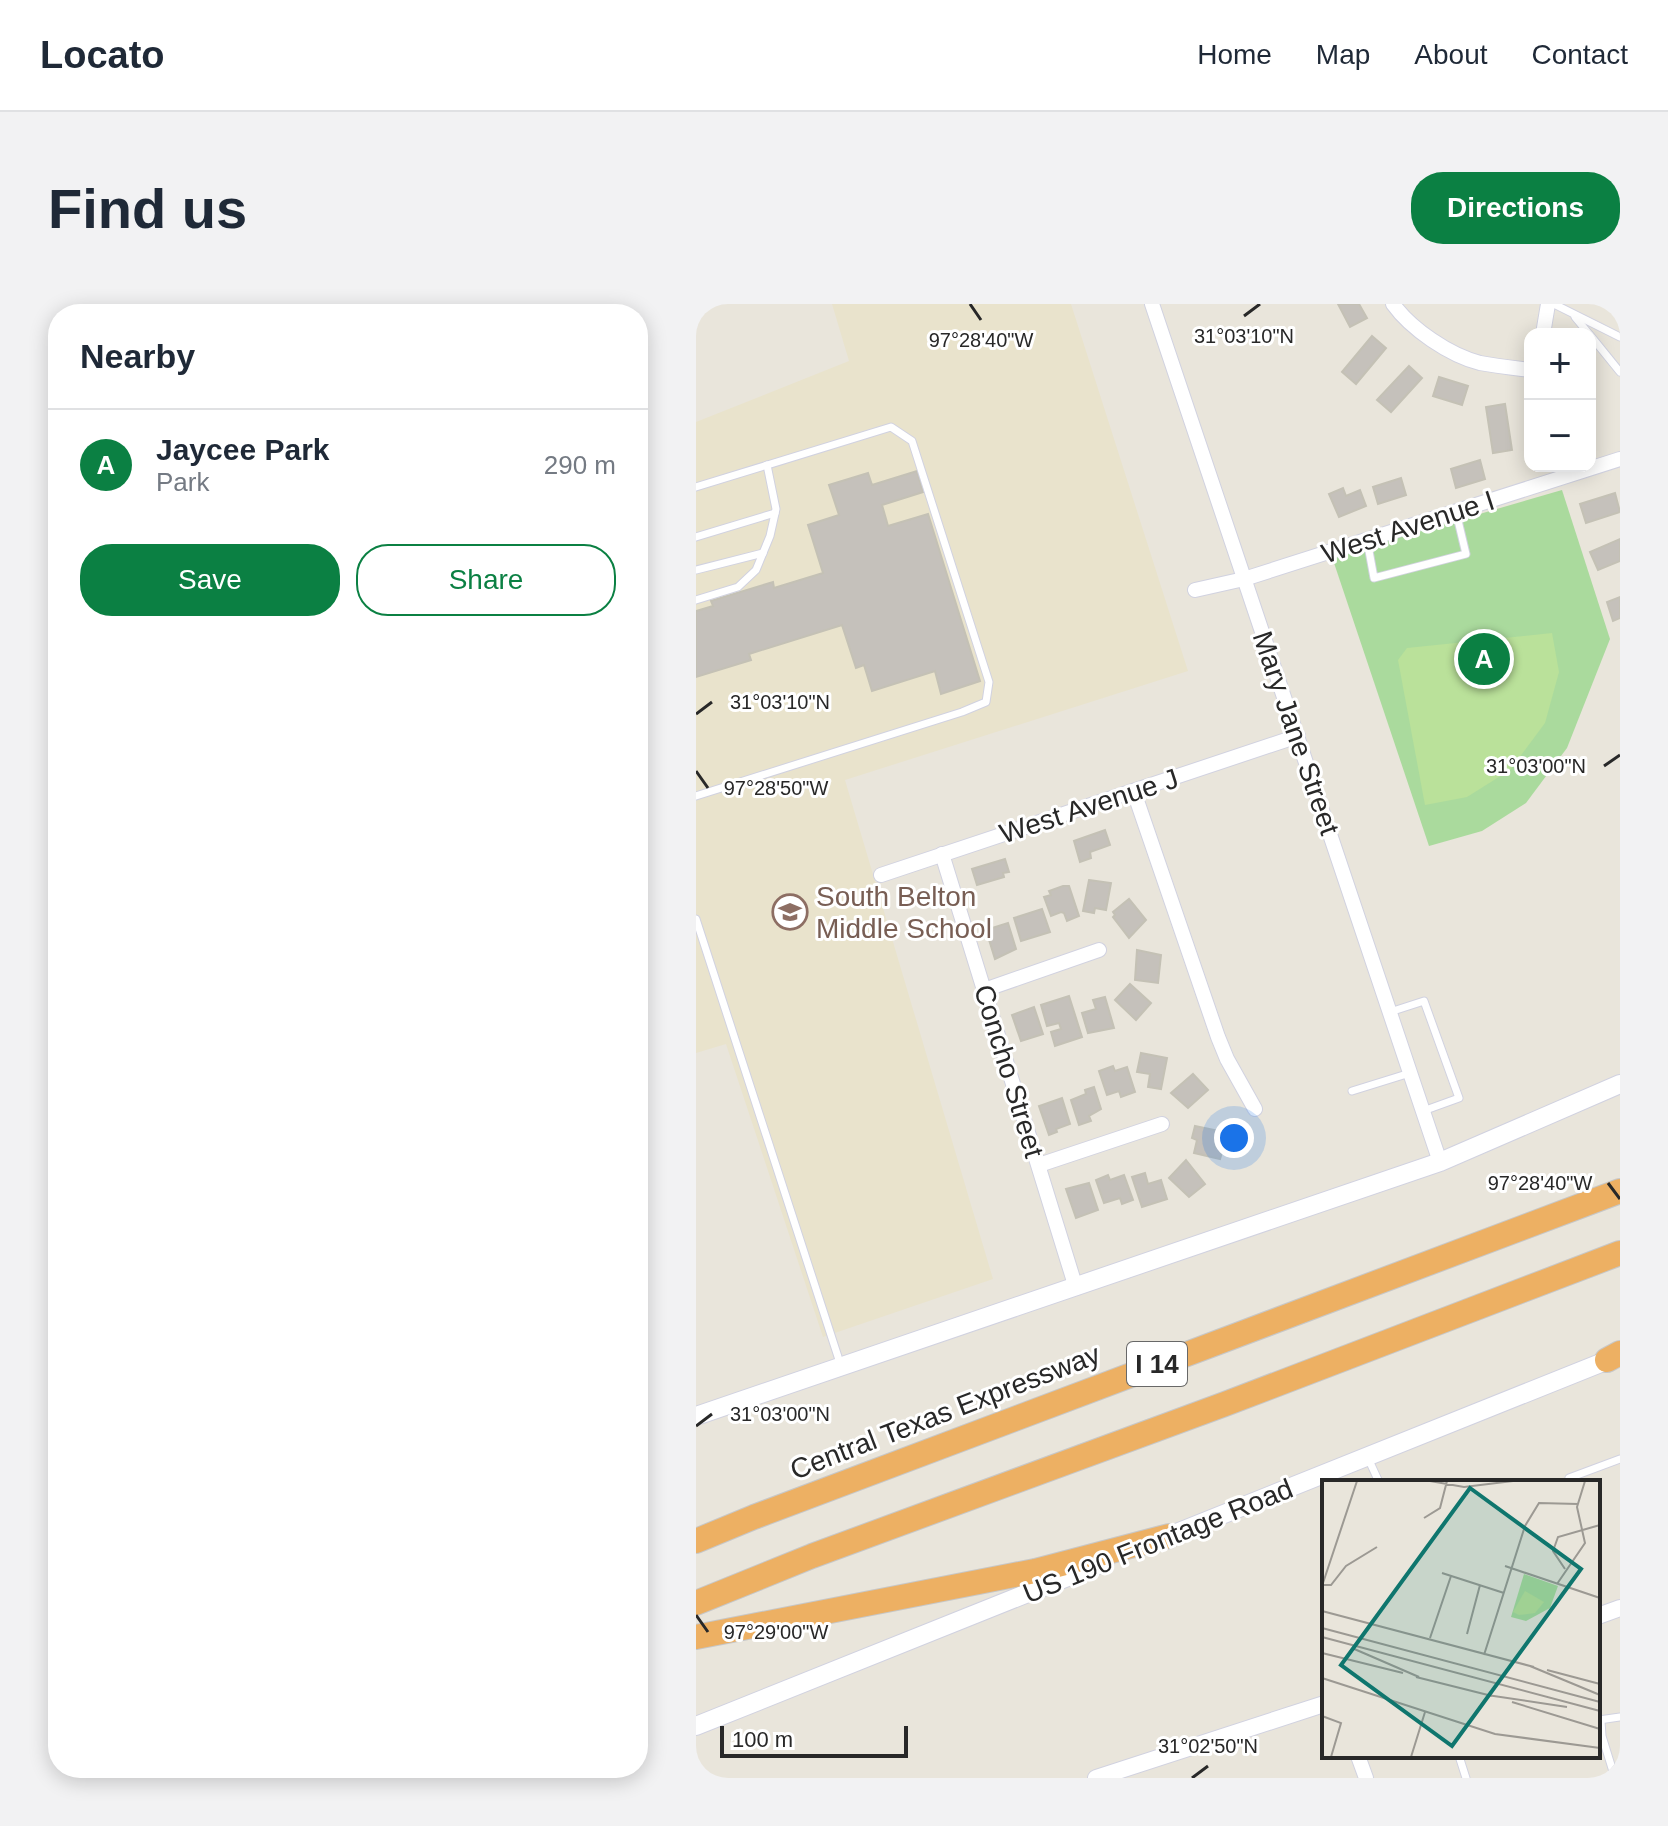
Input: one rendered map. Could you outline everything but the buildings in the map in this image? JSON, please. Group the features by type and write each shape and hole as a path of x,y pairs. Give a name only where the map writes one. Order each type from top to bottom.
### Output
{"highway":[{"path":"1382,1278 1620,1174"},
{"name":"Central Texas Expressway","path":"696,1541 783,1505 1382,1278 1620,1191"},
{"name":"I 14","path":"696,1603 812,1556 1225,1404 1620,1253"},
{"path":"696,1637 1035,1571 1169,1536"}],"main road":[{"path":"696,1416 1440,1162 1620,1084"},
{"name":"US 190 Frontage Road","path":"696,1726 1616,1356"}],"street":[{"name":"Mary Jane Street","path":"1152,304 1440,1162"},
{"path":"1393,304 1403,318 1421,333 1455,352 1477,362 1524,369"},
{"path":"1545,328 1551,304"},
{"name":"West Avenue I","path":"1195,590 1244,579 1456,512 1550,474 1620,459"},
{"name":"West Avenue J","path":"881,875 1298,736"},
{"path":"1134,792 1218,1037 1255,1109"},
{"name":"Concho Street","path":"942,854 1076,1288"},
{"path":"984,990 1099,950"},
{"path":"1039,1165 1162,1124"},
{"path":"1600,1615 1620,1608"},
{"path":"1096,1778 1322,1705"},
{"path":"1359,1758 1366,1778"}],"lane":[{"path":"1551,304 1620,337"},
{"path":"1571,312 1584,328"},
{"path":"1596,342 1620,372"},
{"path":"696,487 891,427 912,441 989,682 986,702 696,796"},
{"path":"696,600 738,587 756,570 775,513 767,465"},
{"path":"1367,540 1374,578 1466,554 1456,512"},
{"path":"696,537 775,513"},
{"path":"696,570 763,553"},
{"path":"696,919 841,1367"},
{"path":"1390,1012 1424,1001 1459,1098 1423,1111"},
{"path":"1352,1091 1410,1073"},
{"path":"1368,1456 1378,1480"},
{"path":"1569,1478 1620,1459"},
{"path":"1615,1778 1600,1720 1620,1717"},
{"path":"1460,1758 1466,1778"}],"shaded area":[{"name":"South Belton Middle School","path":"832,304 1071,304 1188,671 845,780 993,1279 823,1337 726,1044 696,1053 696,422 849,361"}],"green space":[{"path":"1562,490 1610,639 1567,748 1526,803 1482,831 1429,846 1332,557"},
{"path":"1552,633 1559,672 1545,723 1510,770 1467,797 1425,805 1398,660 1407,648"}],"place":[{"name":"Jaycee Park","path":"1484,659"},
{"name":"South Belton Middle School","path":"790,912"}]}
